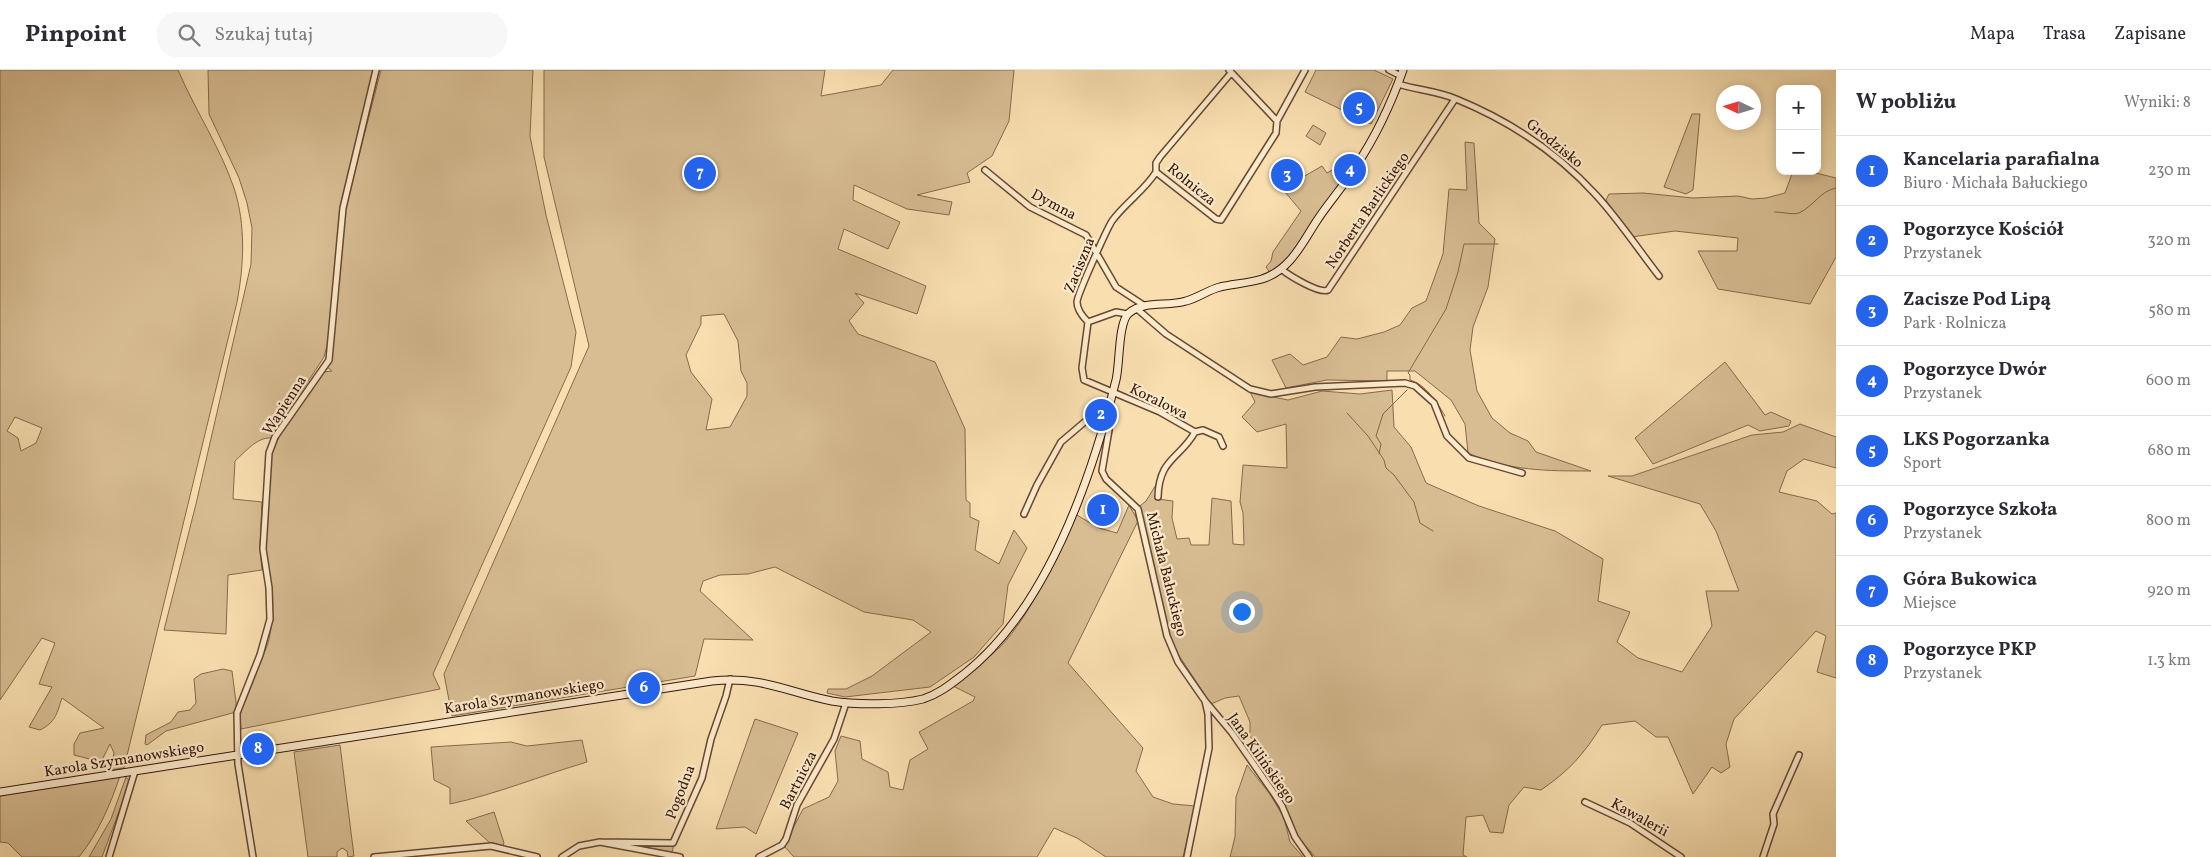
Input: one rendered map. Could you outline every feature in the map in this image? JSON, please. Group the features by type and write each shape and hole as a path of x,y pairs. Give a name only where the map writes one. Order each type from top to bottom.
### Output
{"street":[{"name":"Wapienna","path":"253,857 247,834 237,713 262,648 270,619 269,588 263,549 269,453 275,437 329,360 343,208 376,70"},
{"path":"1230,71 1277,121 1305,70"},
{"path":"1112,393 1084,380 1082,368 1088,322 1116,312 1127,314 1136,308 1145,306 1183,302 1218,287 1264,278 1281,269 1302,246 1316,222 1356,167 1378,128 1402,73 1389,70"},
{"name":"Rolnicza","path":"1230,71 1160,157 1156,163 1156,172 1216,219 1221,220 1276,133 1277,121"},
{"name":"Grodzisko","path":"1398,84 1455,98 1521,131 1563,164 1600,199 1659,276"},
{"name":"Norberta Barlickiego","path":"1281,269 1315,289 1323,292 1328,290 1455,98"},
{"name":"Dymna","path":"985,170 1030,207 1062,224 1081,231 1091,243 1116,287 1145,306"},
{"name":"Zaciszna","path":"1088,322 1077,305 1078,296 1097,254 1112,222 1156,172"},
{"path":"1136,308 1166,334 1255,391 1271,394 1331,386 1362,387 1405,383 1416,386 1434,403 1447,436 1470,458 1522,473"},
{"name":"Karola Szymanowskiego","path":"0,792 730,679 766,682 846,703 915,700 942,691 979,663 995,646 1032,598 1042,580 1085,480 1104,424 1119,368 1123,322 1127,314"},
{"name":"Koralowa","path":"1112,393 1160,412 1195,432 1203,430 1219,437 1223,446"},
{"path":"1024,514 1037,484 1061,442 1101,408 1108,409"},
{"name":"Michała Bałuckiego","path":"1104,424 1107,425 1109,430 1102,472 1106,479 1138,508 1167,636 1178,662 1205,701 1209,726 1209,748 1187,857"},
{"name":"Koralowa","path":"1158,497 1159,484 1168,462 1187,445 1195,432"},
{"name":"Pogodna","path":"600,842 673,843 702,778 710,739 726,696 730,679"},
{"name":"Jana Kilińskiego","path":"1205,701 1232,733 1274,792 1295,837 1309,857"},
{"name":"Bartnicza","path":"759,857 782,845 786,839 797,805 834,739 846,703"},
{"path":"1764,857 1774,824 1773,814 1799,755"},
{"path":"109,857 135,771"},
{"name":"Kawalerii","path":"1585,802 1630,823 1681,857"},
{"path":"562,857 579,846 600,842 680,857"},
{"path":"374,857 492,846 537,857"}],"shaded area":[{"path":"0,70 178,70 222,158 234,188 241,216 243,245 241,274 237,302 124,768 110,770 114,753 110,744 101,762 74,755 74,744 80,733 104,728 62,698 55,717 49,724 40,730 29,727 52,687 39,684 55,643 42,638 0,700","holes":["15,417 42,428 36,443 21,451 18,438 7,431"]},
{"path":"208,70 374,70 340,207 329,338 324,357 271,438 256,442 235,461 233,499 262,502 260,549 262,570 228,575 226,634 164,630 196,504 251,264 252,228 247,203 239,178 209,114"},
{"path":"381,70 533,70 530,136 546,215 576,332 571,367 433,674 440,689 241,729 240,717 245,695 264,654 271,631 272,608 265,536 272,453 288,421 302,401 324,372 332,371 327,367 333,348 345,209"},
{"path":"544,70 825,70 821,96 881,85 893,70 1014,70 1009,121 992,156 967,173 970,182 917,195 952,202 949,215 907,209 854,185 853,200 900,222 888,249 844,229 838,249 926,286 917,314 855,293 864,303 849,321 858,334 935,362 965,429 966,500 970,503 970,517 979,521 975,550 999,564 1014,530 1027,548 1008,585 1003,624 974,657 930,687 845,697 827,693 828,689 846,689 872,676 931,632 913,620 864,612 775,567 748,574 720,575 703,581 700,591 753,640 704,639 695,676 452,716 444,674 589,346 544,157","holes":["724,314 738,341 741,371 747,383 747,396 730,427 706,430 712,399 691,372 686,355 701,324 701,316"]},
{"path":"1316,70 1374,70 1393,79 1371,124 1305,92"},
{"path":"1692,114 1700,114 1693,190 1686,194 1664,187"},
{"path":"1313,125 1326,133 1320,145 1306,136"},
{"path":"1465,142 1474,143 1479,223 1495,239 1488,287 1473,327 1470,350 1477,391 1492,418 1510,433 1528,441 1536,452 1591,471 1513,467 1468,453 1465,424 1451,400 1415,371 1387,371 1387,381 1327,380 1286,388 1272,360 1290,354 1303,365 1327,357 1341,337 1357,339 1384,332 1400,325 1412,308 1426,301 1443,254 1449,189 1467,190"},
{"path":"1288,164 1296,169 1286,186 1278,182"},
{"path":"1322,166 1327,173 1339,166 1343,172 1342,182 1287,260 1270,273 1266,267 1271,261 1273,252 1301,211 1285,192 1303,177"},
{"path":"1821,174 1836,178 1836,257 1810,304 1718,289 1698,251 1737,251 1738,238 1675,231 1631,237 1606,200 1609,194 1643,193 1693,198 1738,196 1752,199 1766,198 1785,193 1792,175"},
{"path":"1725,362 1765,415 1771,412 1791,421 1789,426 1760,431 1748,425 1653,464 1635,438"},
{"path":"1392,390 1394,427 1411,447 1426,483 1479,506 1555,531 1603,559 1598,601 1630,612 1617,642 1638,658 1682,672 1712,626 1706,591 1739,591 1716,531 1700,504 1608,476 1632,476 1752,435 1783,432 1800,424 1836,437 1836,468 1804,459 1787,471 1779,492 1817,501 1832,514 1836,513 1836,678 1817,672 1826,636 1816,631 1734,719 1726,744 1730,767 1721,773 1712,767 1693,794 1668,737 1656,737 1635,721 1602,725 1589,745 1560,776 1541,790 1524,787 1509,805 1503,833 1490,832 1483,815 1466,817 1463,855 1467,857 1315,857 1295,833 1284,804 1260,769 1258,761 1265,750 1247,734 1250,732 1250,722 1239,696 1225,698 1211,704 1174,648 1166,623 1140,506 1146,501 1157,483 1157,499 1173,501 1172,518 1177,539 1189,538 1191,545 1209,545 1212,498 1231,501 1233,544 1244,545 1243,513 1240,502 1243,465 1287,468 1286,424 1257,432 1242,417 1255,402 1250,392 1288,400 1322,391 1360,394"},
{"path":"1129,505 1138,521 1068,663 1143,748 1136,771 1153,797 1173,804 1195,806 1183,857 1106,857 1077,838 1054,828 1037,857 794,857 784,846 803,809 829,797 838,781 835,751 841,736 860,741 862,759 888,772 890,787 903,790 910,760 928,749 919,732 973,701 975,697 953,686 1000,647 1023,618 1051,566 1075,514 1099,528 1117,533"},
{"path":"223,669 232,671 236,712 166,731 147,745 145,744 146,735 171,722 178,712 190,710 196,703 194,679 201,674"},
{"path":"755,719 798,733 756,834 745,827 716,829"},
{"path":"582,740 587,762 467,800 450,804 450,788 434,780 431,747 511,742 527,746"},
{"path":"340,745 354,856 348,857 347,851 342,848 337,852 337,857 308,857 294,752"},
{"path":"1247,765 1270,794 1284,818 1290,842 1303,857 1230,857 1235,837 1236,797"},
{"path":"120,776 103,818 79,857 22,857 8,843 0,842 0,795"},
{"path":"126,777 130,782 102,857 89,857 111,819"},
{"path":"494,812 504,843 503,846 492,845 466,821"},
{"path":"616,845 674,845 672,852"}],"waterway":[{"path":"1775,212 1797,214 1809,207 1821,195 1836,188"},
{"path":"1445,416 1426,389 1410,380 1408,373 1446,309 1458,272 1464,244 1498,244"},
{"path":"1379,454 1381,444 1376,436 1383,414 1407,390"},
{"path":"1347,413 1368,436 1384,460 1386,468 1394,475 1414,502 1420,523 1433,531"}],"place":[{"name":"LKS Pogorzanka","path":"1359,108"},
{"name":"Pogorzyce Dwór","path":"1350,170"},
{"name":"Góra Bukowica","path":"700,173"},
{"name":"Zacisze Pod Lipą","path":"1287,175"},
{"name":"Pogorzyce Kościół","path":"1101,415"},
{"name":"Kancelaria parafialna","path":"1103,510"},
{"name":"Pogorzyce Szkoła","path":"644,688"},
{"name":"Pogorzyce PKP","path":"258,749"}]}
